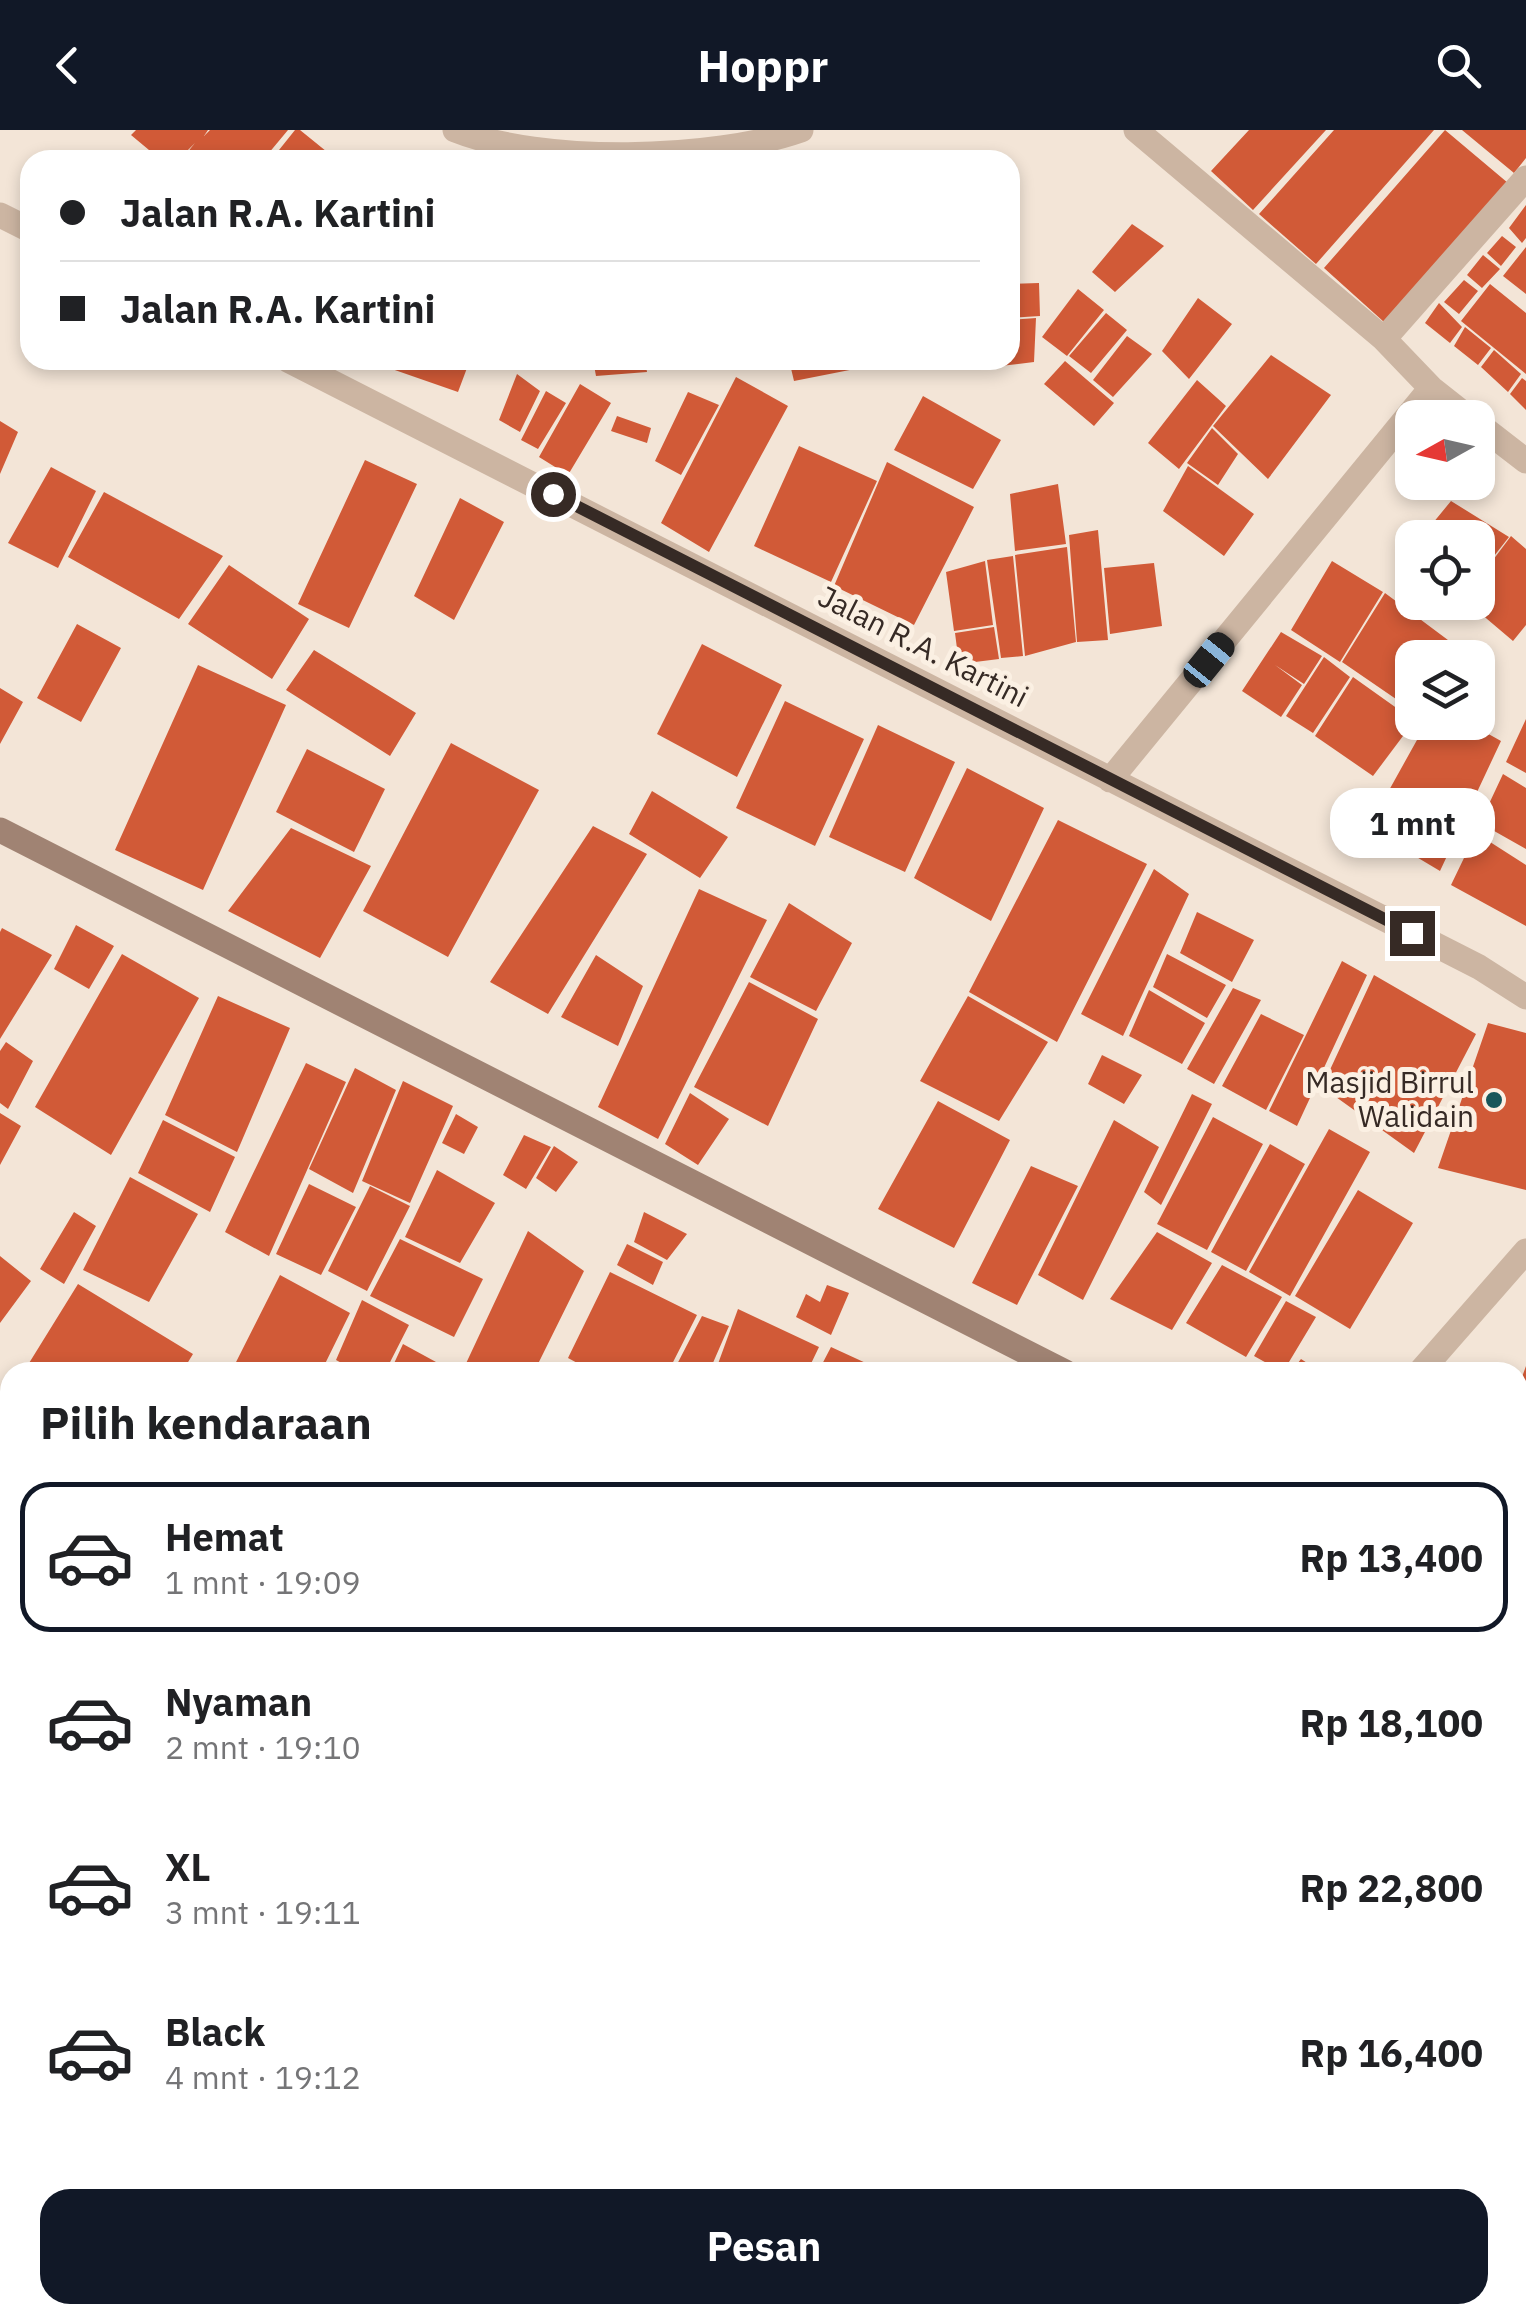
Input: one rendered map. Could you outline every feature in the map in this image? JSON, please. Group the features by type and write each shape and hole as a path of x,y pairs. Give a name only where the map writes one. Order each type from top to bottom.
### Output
{"main road":[{"path":"0,830 1045,1362"}],"street":[{"path":"455,130 518,146 556,150"},
{"path":"706,150 802,130"},
{"path":"1136,130 1384,339 1447,400"},
{"path":"1384,339 1526,178"},
{"name":"Jalan R.A. Kartini","path":"308,370 1480,967 1526,997"},
{"path":"1110,780 1431,388"},
{"path":"1495,437 1526,461"},
{"path":"1429,1362 1526,1251"}],"building":[{"path":"136,130 208,130 204,136 210,130 288,130 271,150 189,150 195,143 188,150 149,150 131,135"},
{"path":"295,130 300,130 325,150 279,150"},
{"path":"1249,130 1326,130 1253,210 1211,171"},
{"path":"1334,130 1434,130 1316,264 1259,214"},
{"path":"1445,130 1508,183 1384,322 1324,268"},
{"path":"1462,130 1526,130 1526,158 1514,173"},
{"path":"1526,205 1526,238 1522,243 1509,228"},
{"path":"1132,224 1164,246 1115,292 1092,272"},
{"path":"1502,236 1516,247 1501,266 1487,253"},
{"path":"1526,247 1526,294 1503,276"},
{"path":"1483,255 1500,269 1482,288 1467,275"},
{"path":"1464,280 1478,291 1459,314 1444,302"},
{"path":"1039,283 1040,316 1020,317 1020,284"},
{"path":"1490,284 1526,313 1526,374 1461,321"},
{"path":"1078,289 1104,310 1067,356 1042,337"},
{"path":"1198,298 1232,324 1189,379 1162,351"},
{"path":"1439,303 1462,327 1450,343 1425,323"},
{"path":"1106,313 1127,330 1091,373 1069,356"},
{"path":"1036,318 1034,362 1020,364 1020,319"},
{"path":"1465,327 1491,348 1478,365 1454,346"},
{"path":"1127,336 1152,354 1113,397 1093,380"},
{"path":"1494,350 1521,374 1508,392 1481,367"},
{"path":"1271,355 1331,395 1268,479 1213,426"},
{"path":"1065,361 1114,403 1094,426 1044,384"},
{"path":"395,370 466,370 458,392"},
{"path":"595,370 647,372 596,376"},
{"path":"791,370 850,370 794,381"},
{"path":"517,374 540,391 520,432 499,420"},
{"path":"736,377 788,406 709,552 661,523"},
{"path":"1522,378 1526,381 1526,410 1510,394"},
{"path":"1197,380 1226,406 1179,469 1148,443"},
{"path":"580,384 611,403 568,475 539,457"},
{"path":"546,391 566,403 538,449 521,440"},
{"path":"688,392 719,405 681,475 655,461"},
{"path":"923,396 1001,440 973,489 894,450"},
{"path":"617,416 651,428 647,443 611,431"},
{"path":"0,421 18,432 0,474"},
{"path":"1212,428 1238,454 1218,485 1187,463"},
{"path":"799,446 877,481 831,582 754,546"},
{"path":"365,460 417,484 349,628 298,604"},
{"path":"887,462 974,507 914,625 834,586"},
{"path":"1188,466 1254,514 1224,556 1163,511"},
{"path":"51,467 96,491 58,568 8,543"},
{"path":"1058,484 1066,544 1015,551 1010,494"},
{"path":"104,492 223,556 179,619 68,557"},
{"path":"460,498 504,522 454,620 414,596"},
{"path":"1451,501 1482,520 1435,520"},
{"path":"1495,528 1509,537 1495,555"},
{"path":"1098,530 1108,640 1077,642 1069,535"},
{"path":"1511,536 1526,549 1526,625 1513,641 1488,620 1495,620 1495,557"},
{"path":"1067,547 1076,642 1025,656 1015,555"},
{"path":"1013,556 1023,656 1001,658 987,560"},
{"path":"985,561 993,625 954,631 946,572"},
{"path":"1332,561 1383,592 1340,662 1291,630"},
{"path":"1154,563 1162,626 1110,634 1104,568"},
{"path":"229,565 309,619 272,679 188,624"},
{"path":"1385,593 1395,600 1395,620 1421,620 1448,640 1395,640 1395,698 1342,662"},
{"path":"77,624 121,648 81,722 37,698"},
{"path":"994,627 999,659 959,664 955,633"},
{"path":"1281,632 1322,656 1304,684 1275,665 1302,685 1281,717 1242,691"},
{"path":"702,644 782,685 737,777 657,734"},
{"path":"314,650 416,713 390,756 286,690"},
{"path":"1324,657 1350,677 1313,733 1286,716"},
{"path":"198,665 286,705 203,890 115,850"},
{"path":"1353,677 1395,707 1395,740 1400,740 1373,776 1315,736"},
{"path":"0,688 23,702 0,744"},
{"path":"785,701 864,739 815,846 736,808"},
{"path":"1526,719 1526,773 1506,762"},
{"path":"878,725 955,762 905,872 829,837"},
{"path":"1495,738 1501,741 1440,871 1368,828 1417,740"},
{"path":"451,743 539,790 448,957 363,911"},
{"path":"307,749 385,789 354,852 276,812"},
{"path":"967,768 1044,808 991,921 914,878"},
{"path":"1503,774 1526,788 1526,849 1480,823"},
{"path":"652,791 728,837 700,878 629,834"},
{"path":"1058,820 1147,864 1057,1042 969,992"},
{"path":"593,826 647,854 548,1014 490,982"},
{"path":"291,828 371,866 320,958 228,911"},
{"path":"1476,833 1526,865 1526,926 1451,885"},
{"path":"1154,869 1189,894 1123,1036 1081,1014"},
{"path":"699,889 767,920 658,1139 598,1107"},
{"path":"789,903 852,943 816,1011 750,977"},
{"path":"1197,912 1254,940 1232,982 1180,953"},
{"path":"76,925 114,946 89,989 54,969"},
{"path":"2,928 52,955 0,1039 0,932"},
{"path":"122,954 199,998 111,1155 35,1107"},
{"path":"1167,954 1226,985 1207,1018 1153,987"},
{"path":"596,955 643,986 618,1046 561,1017"},
{"path":"1342,961 1367,975 1297,1126 1269,1111"},
{"path":"1374,975 1476,1034 1414,1153 1322,1087"},
{"path":"749,982 818,1019 768,1126 694,1087"},
{"path":"1233,988 1261,1000 1214,1084 1187,1069"},
{"path":"1149,990 1205,1023 1182,1064 1129,1036"},
{"path":"218,996 290,1028 237,1152 165,1115"},
{"path":"968,996 1048,1042 999,1121 920,1081"},
{"path":"1261,1014 1304,1035 1266,1110 1222,1086"},
{"name":"Masjid Birrul Walidain","path":"1488,1023 1526,1033 1526,1190 1438,1168"},
{"path":"6,1042 33,1061 8,1109 0,1103 0,1051"},
{"path":"1102,1055 1142,1075 1124,1104 1088,1084"},
{"path":"306,1063 346,1082 269,1256 225,1232"},
{"path":"355,1068 396,1090 353,1193 309,1169"},
{"path":"403,1081 453,1106 410,1203 362,1181"},
{"path":"690,1093 729,1119 698,1165 665,1144"},
{"path":"1192,1094 1212,1104 1161,1205 1144,1192"},
{"path":"938,1101 1010,1140 954,1248 878,1209"},
{"path":"0,1113 21,1126 0,1165"},
{"path":"456,1114 478,1127 464,1154 442,1143"},
{"path":"1213,1117 1263,1144 1207,1250 1157,1224"},
{"path":"163,1120 235,1157 210,1212 138,1173"},
{"path":"1114,1120 1159,1147 1083,1300 1038,1275"},
{"path":"1329,1129 1370,1152 1290,1296 1249,1272"},
{"path":"524,1135 551,1147 526,1189 503,1175"},
{"path":"1270,1144 1305,1164 1246,1271 1211,1252"},
{"path":"554,1146 578,1162 556,1192 536,1178"},
{"path":"1031,1166 1078,1186 1017,1305 972,1283"},
{"path":"437,1170 495,1203 460,1263 405,1237"},
{"path":"130,1177 198,1214 149,1302 83,1270"},
{"path":"309,1184 356,1207 321,1275 276,1254"},
{"path":"370,1186 410,1206 367,1291 328,1271"},
{"path":"1358,1190 1413,1223 1350,1329 1295,1296"},
{"path":"74,1212 96,1226 64,1284 40,1269"},
{"path":"644,1212 687,1234 667,1260 634,1242"},
{"path":"528,1231 584,1271 539,1362 467,1362"},
{"path":"1157,1232 1212,1263 1172,1330 1110,1299"},
{"path":"400,1239 483,1279 454,1337 370,1296"},
{"path":"627,1244 663,1262 653,1285 617,1265"},
{"path":"0,1256 31,1281 0,1323"},
{"path":"1222,1265 1282,1297 1246,1357 1186,1323"},
{"path":"610,1272 697,1315 673,1362 575,1362 568,1358"},
{"path":"280,1275 350,1313 326,1362 236,1362"},
{"path":"78,1284 193,1354 188,1362 30,1362"},
{"path":"827,1285 849,1293 831,1335 796,1317 806,1294 820,1302"},
{"path":"362,1300 409,1325 390,1362 336,1360"},
{"path":"1286,1301 1316,1317 1289,1362 1265,1362 1254,1356"},
{"path":"738,1309 819,1347 812,1362 719,1362"},
{"path":"702,1316 729,1326 713,1362 678,1362"},
{"path":"403,1344 436,1362 395,1362"},
{"path":"831,1347 864,1362 823,1362"}],"place":[{"name":"Masjid Birrul Walidain","path":"1494,1100"}],"route":[{"path":"553,494 1412,933"}]}
